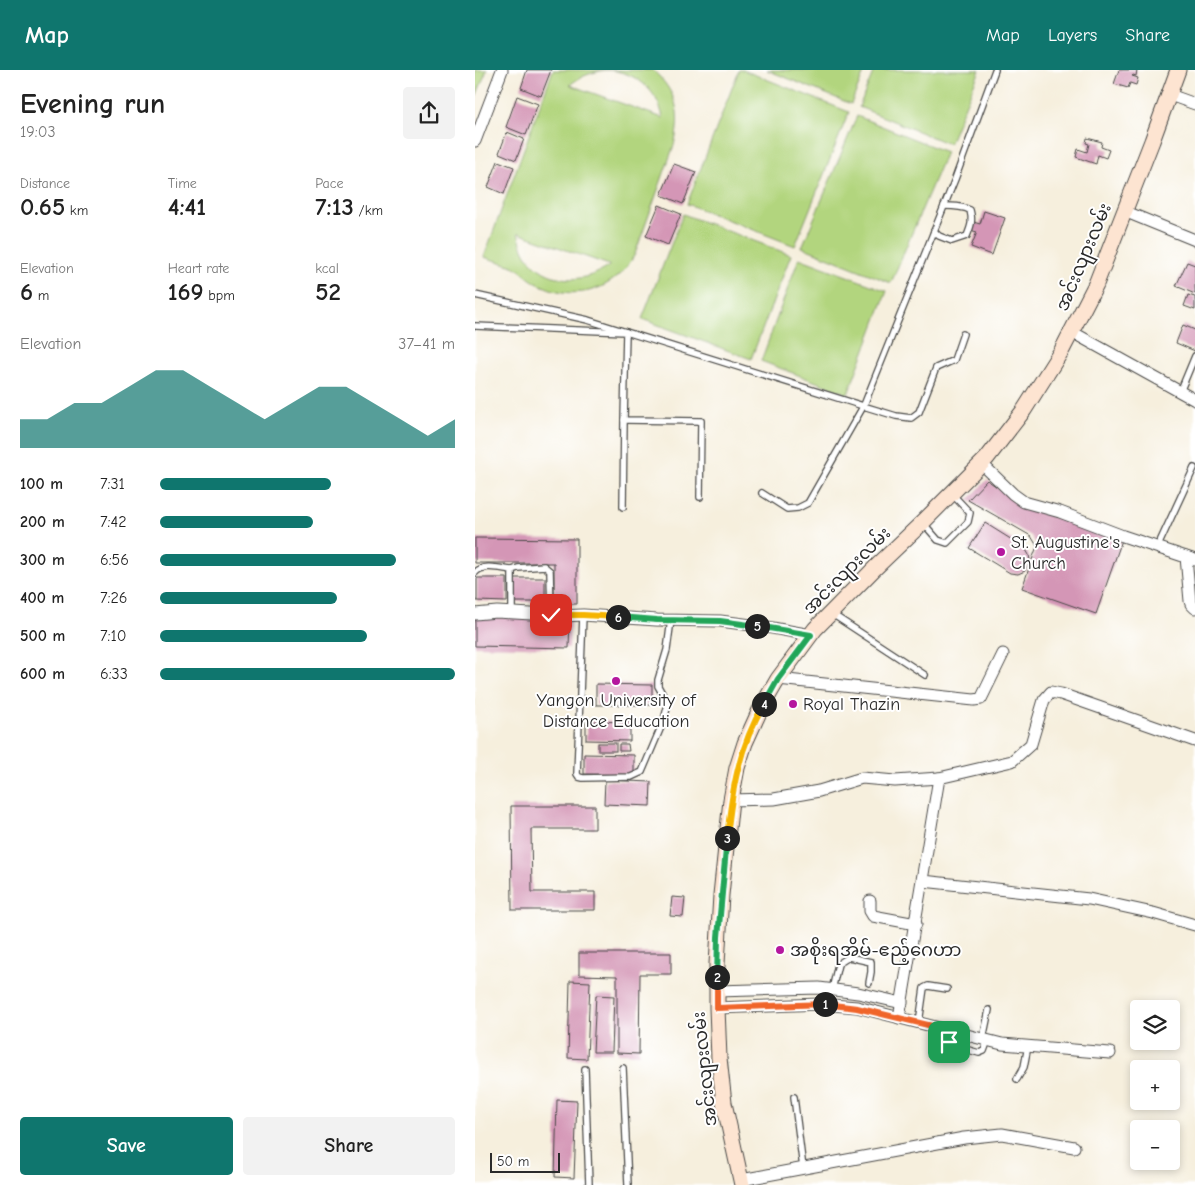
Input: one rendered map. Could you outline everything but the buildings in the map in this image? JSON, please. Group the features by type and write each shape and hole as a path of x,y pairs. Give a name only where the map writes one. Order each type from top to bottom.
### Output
{"main road":[{"name":"အင်းလျားလမ်း","path":"742,1182 724,1103 719,1058 717,991 718,937 731,800 737,768 745,743 760,710 778,679 811,635 875,568 981,463 1024,410 1062,350 1096,284 1178,70"}],"street":[{"path":"475,141 502,70"},
{"path":"1170,95 1195,104"},
{"path":"1125,211 1195,240"},
{"path":"1072,332 1195,400"},
{"path":"981,463 1013,494 1025,502 1060,512 1123,536 1191,558 1190,601 1195,608"},
{"path":"475,614 497,612 720,621 811,635"},
{"path":"778,679 981,700 1003,654"},
{"path":"731,800 774,799 819,791 862,778 895,781 939,778 1012,761 1031,744 1045,700 1051,692 1195,741"},
{"path":"899,1018 939,778"},
{"path":"923,881 1089,899 1153,913 1195,925"},
{"path":"870,901 873,916 916,924"},
{"path":"717,991 819,988 858,993 902,1003"},
{"path":"717,1008 820,1004 857,1008 1002,1044 1110,1054"},
{"path":"742,1182 803,1168 964,1138 1002,1134 1074,1148"}],"lane":[{"path":"761,493 787,509 798,508 807,503 864,406 944,206 995,70"},
{"path":"933,232 952,241 967,236 973,218 970,210 957,206 944,206"},
{"path":"475,295 588,320 895,416 911,418 919,412 936,368 954,360 963,334"},
{"path":"475,326 625,332"},
{"path":"623,507 625,332"},
{"path":"1180,392 1195,356"},
{"path":"624,420 701,421 700,497"},
{"path":"1158,546 1194,468"},
{"path":"923,522 938,540 947,543 968,522 970,513 951,494"},
{"path":"475,573 487,567 512,570 544,566 549,571 551,615"},
{"path":"512,570 512,613"},
{"path":"831,613 925,675"},
{"path":"583,615 577,774 583,778 631,777 643,772 664,720 667,704 658,686 658,680 667,650 671,620"},
{"path":"832,990 838,964 849,957 871,962 869,983"},
{"path":"919,1023 924,988 928,986 947,989"},
{"path":"985,1040 989,1010"},
{"path":"1017,1079 1024,1067 1028,1046"},
{"path":"623,1068 628,1185"},
{"path":"585,1069 589,1185"},
{"path":"794,1097 803,1168"}],"green space":[{"path":"475,70 487,70 475,99"},
{"path":"553,70 606,70 653,70 668,87 672,95 677,113 676,134 674,145 635,254 618,276 607,284 595,289 570,293 556,291 543,286 517,268 484,257","holes":["606,70 617,71 635,78 650,91 656,99 663,118 570,85 592,73","518,233 609,265 609,266 599,272 576,279 554,276 534,265 526,255"]},
{"path":"739,70 849,112 795,246 687,204"},
{"path":"767,70 865,70 851,104"},
{"path":"874,70 980,70 949,144 859,107"},
{"path":"857,116 946,152 891,283 802,247"},
{"path":"683,214 791,255 751,359 642,319"},
{"path":"799,258 887,291 848,394 761,361"}],"place":[{"name":"St. Augustine's Church","path":"1001,552"},
{"name":"Yangon University of Distance Education","path":"616,681"},
{"name":"Royal Thazin","path":"793,704"},
{"name":"အစိုးရအိမ်-ဧည့်ဂေဟာ","path":"780,950"}],"route":[{"path":"551,615 720,621 811,635 778,679 760,710 745,743 737,768 731,800 721,895 717,964 717,1008 820,1004 857,1008 949,1030 949,1042"}]}
